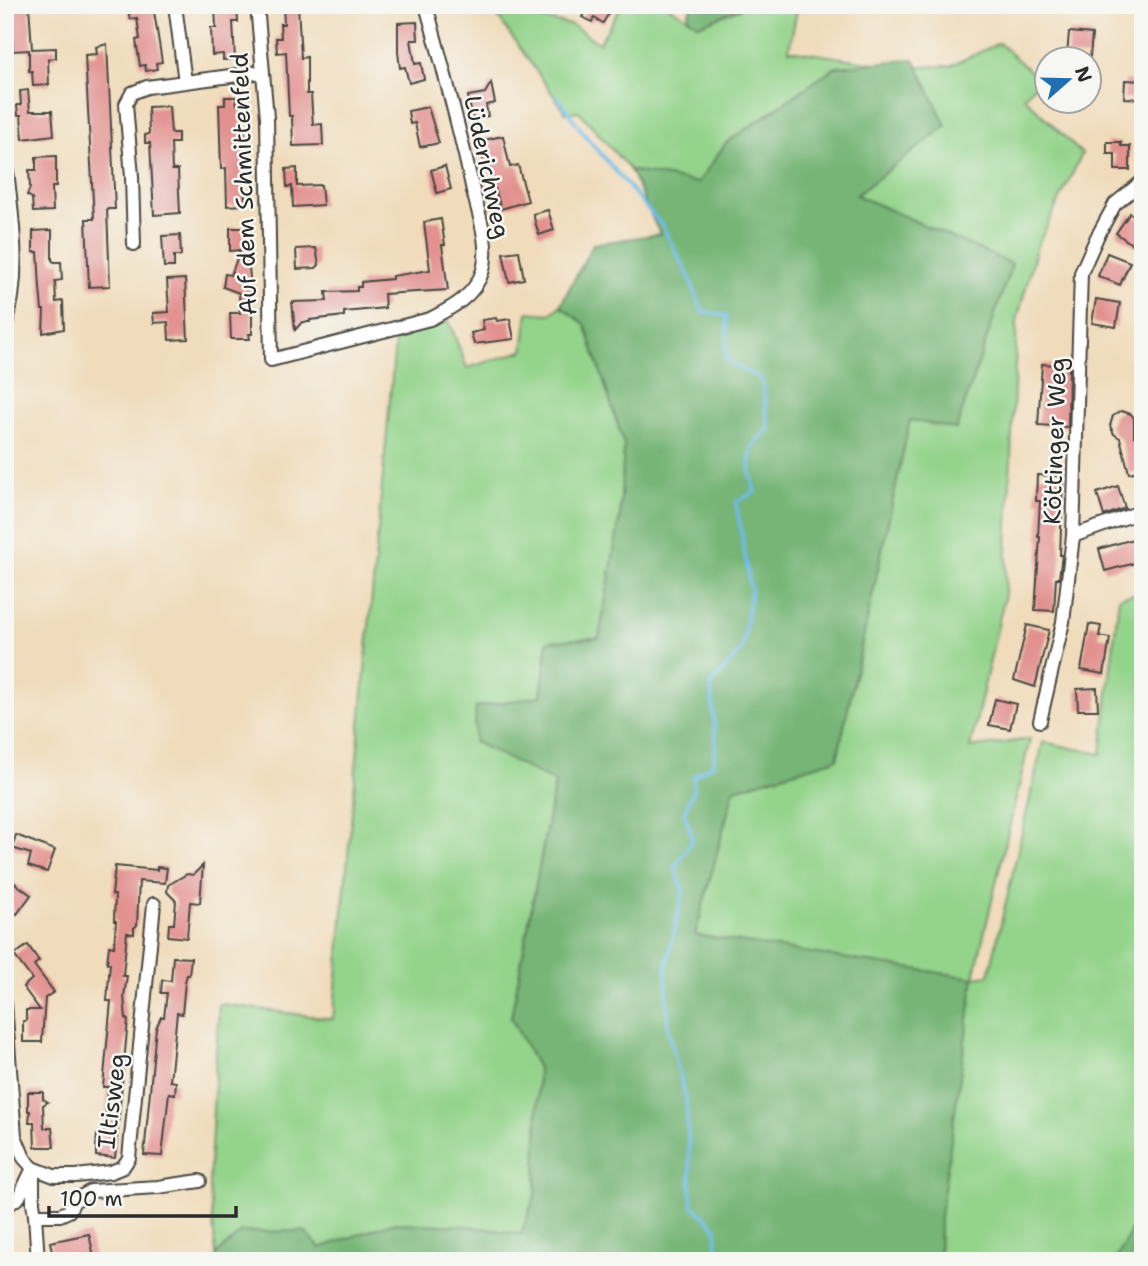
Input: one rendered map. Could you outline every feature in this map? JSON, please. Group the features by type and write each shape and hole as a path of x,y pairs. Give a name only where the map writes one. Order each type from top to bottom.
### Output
{"street":[{"path":"175,5 186,82"},
{"name":"Auf dem Schmittenfeld","path":"257,5 267,118 271,360"},
{"name":"Lüderichweg","path":"271,360 429,319 451,308 473,291 483,269 484,239 460,126 426,5"},
{"path":"134,244 126,104 132,93 146,87 261,72"},
{"path":"5,153 15,269 10,313 5,328"},
{"name":"Köttinger Weg","path":"1040,721 1063,622 1073,536 1081,273 1115,204 1143,180"},
{"path":"1073,536 1143,511"},
{"name":"Iltisweg","path":"33,1168 54,1176 111,1172 123,1167 129,1158 154,904"},
{"path":"5,1003 15,1136 24,1158 33,1168 38,1261"},
{"path":"5,1207 19,1197 33,1168"},
{"path":"35,1215 60,1215 69,1210 74,1201 91,1191 158,1187 200,1181"}],"green space":[{"path":"622,5 666,5 699,24 740,9 740,5 798,5 789,50 875,63 836,67 726,143 698,183 630,170 579,111 566,113 493,10 572,25 599,43"},
{"path":"692,5 740,5 740,8 699,25 687,17"},
{"path":"999,43 1032,73 1032,88 1024,97 1032,105 1032,116 1043,116 1082,154 1037,246 1017,321 1005,594 970,748 1030,739 974,977 989,975 1043,742 1101,754 1119,597 1143,592 1143,1208 1115,1261 939,1261 940,1217 695,935 734,789 837,759 910,419 1011,264 856,195 946,126 918,67 950,66"},
{"path":"914,59 946,126 856,195 1012,264 956,429 910,420 837,759 734,789 695,935 974,978 940,1217 939,1261 216,1261 216,1255 241,1232 304,1231 320,1248 392,1223 467,1226 521,1234 536,1193 538,1068 511,1018 555,782 474,742 476,707 541,696 548,641 599,638 620,517 624,444 585,324 560,306 593,244 660,234 630,170 698,183 726,143 836,67"},
{"path":"560,306 585,324 624,444 620,517 599,638 548,641 541,696 476,707 555,782 511,1018 538,1067 536,1193 521,1234 467,1226 392,1223 320,1248 216,1255 209,1183 219,1004 333,1019 396,333 449,321 467,368 523,351 528,312 550,314"},
{"path":"1143,1208 1143,1261 1115,1261"}],"building":[{"path":"10,5 29,5 32,49 56,48 56,58 48,59 49,85 33,86 32,71 29,71 29,50 13,51"},
{"path":"153,5 162,62 156,63 157,69 146,71 145,65 140,66 136,40 140,39 137,18 130,19 127,7"},
{"path":"215,5 237,5 238,22 233,22 235,59 223,60 223,54 212,55 211,28 216,28"},
{"path":"283,5 298,5 301,58 307,57 307,94 311,94 313,125 322,124 323,145 293,146 286,52 277,53 276,38 281,38 280,24 284,24"},
{"path":"589,5 614,5 603,23 594,18 592,22 582,17"},
{"path":"417,22 418,40 411,40 415,64 421,63 424,79 409,83 405,67 400,68 398,23"},
{"path":"1069,32 1092,34 1091,46 1068,46"},
{"path":"107,44 115,209 107,209 110,286 89,287 86,219 94,219 85,55 97,54 96,47"},
{"path":"1125,80 1143,81 1142,99 1124,98"},
{"path":"491,83 495,103 486,105 488,116 473,120 468,96 485,93"},
{"path":"28,90 30,111 52,111 54,135 23,139 21,115 18,115 17,105 21,105 20,91"},
{"path":"225,97 236,97 237,104 241,104 242,129 245,135 245,142 242,142 245,205 227,206 226,168 221,169 219,105 225,105"},
{"path":"169,106 171,133 178,133 178,143 171,143 172,170 178,170 180,213 154,215 150,143 145,143 145,135 149,134 148,107"},
{"path":"428,107 439,143 420,147 415,123 410,124 408,111"},
{"path":"503,136 510,167 518,165 528,201 501,209 479,141"},
{"path":"1107,142 1121,142 1121,146 1130,146 1130,170 1115,170 1115,154 1107,154"},
{"path":"56,156 56,187 52,187 53,211 33,212 32,198 27,195 30,188 29,170 36,170 36,157"},
{"path":"445,166 451,189 437,193 431,170"},
{"path":"297,168 297,186 321,185 323,205 293,207 292,186 287,187 286,169"},
{"path":"548,210 554,230 539,235 533,214"},
{"path":"1130,213 1143,222 1143,237 1136,247 1116,233"},
{"path":"441,219 448,290 384,294 385,308 344,312 344,316 310,320 302,322 295,330 292,302 327,301 326,292 357,291 361,282 392,279 392,276 430,270 424,222"},
{"path":"230,228 245,228 252,298 250,339 231,339 230,313 240,313 239,293 223,287 225,274 231,275 240,250 230,251"},
{"path":"52,230 52,260 61,262 62,280 55,281 56,302 63,301 64,329 43,333 44,310 38,252 33,252 33,231"},
{"path":"180,235 181,256 174,256 174,267 164,267 162,236"},
{"path":"316,248 319,265 316,268 297,269 296,249"},
{"path":"519,251 524,279 509,282 503,253"},
{"path":"1107,253 1130,262 1120,285 1098,276"},
{"path":"185,279 188,339 169,340 168,322 154,323 153,313 169,312 167,280"},
{"path":"1096,299 1120,303 1116,327 1092,323"},
{"path":"496,318 497,321 510,319 514,339 474,344 471,333 484,330 482,320"},
{"path":"1042,364 1069,366 1068,427 1038,425"},
{"path":"1121,411 1134,418 1134,436 1143,433 1143,470 1129,473 1120,438 1110,426 1113,416"},
{"path":"1037,475 1063,476 1062,555 1059,578 1056,578 1054,611 1035,610 1040,537 1040,501 1036,501"},
{"path":"1118,486 1125,508 1104,516 1097,493"},
{"path":"1133,539 1139,562 1105,571 1099,549"},
{"path":"1089,624 1101,626 1099,636 1110,638 1104,674 1081,670"},
{"path":"1027,625 1049,630 1035,687 1014,680"},
{"path":"1097,688 1098,710 1078,710 1077,689"},
{"path":"995,699 1016,704 1010,729 989,725"},
{"path":"16,835 55,850 47,872 28,866 31,854 12,848"},
{"path":"203,865 200,903 190,902 187,938 168,936 169,924 174,924 176,901 167,892 168,885 187,874 193,875"},
{"path":"115,866 157,870 157,867 167,868 165,883 139,881 137,925 134,934 127,933 123,976 127,976 124,996 128,1020 115,1158 96,1156 96,1146 97,1135 104,1136 108,1087 103,1087 111,1001 107,1001 110,963 107,963 109,946 114,947 116,921 115,895 112,895"},
{"path":"5,876 31,895 17,914 5,905"},
{"path":"28,945 39,961 34,965 54,992 45,998 42,1042 23,1042 26,1010 40,1010 23,987 32,979 14,955"},
{"path":"173,957 191,958 189,975 185,982 182,1014 177,1013 170,1081 176,1082 175,1094 169,1093 162,1156 144,1155 156,1028 161,1017 164,1017 167,993 161,993 162,980 171,981"},
{"path":"28,1092 43,1092 43,1099 48,1102 43,1105 44,1128 52,1128 54,1147 35,1147 34,1122 29,1122"},
{"path":"89,1234 95,1261 54,1261 50,1242"}],"waterway":[{"path":"557,96 584,134 663,227 690,279 702,311 727,316 726,359 734,366 761,378 769,429 755,443 750,457 755,492 736,502 751,591 742,649 711,685 716,744 713,764 694,776 694,789 684,813 693,838 675,867 683,890 666,969 668,1029 686,1099 692,1205 716,1227 717,1247 721,1256"}]}
